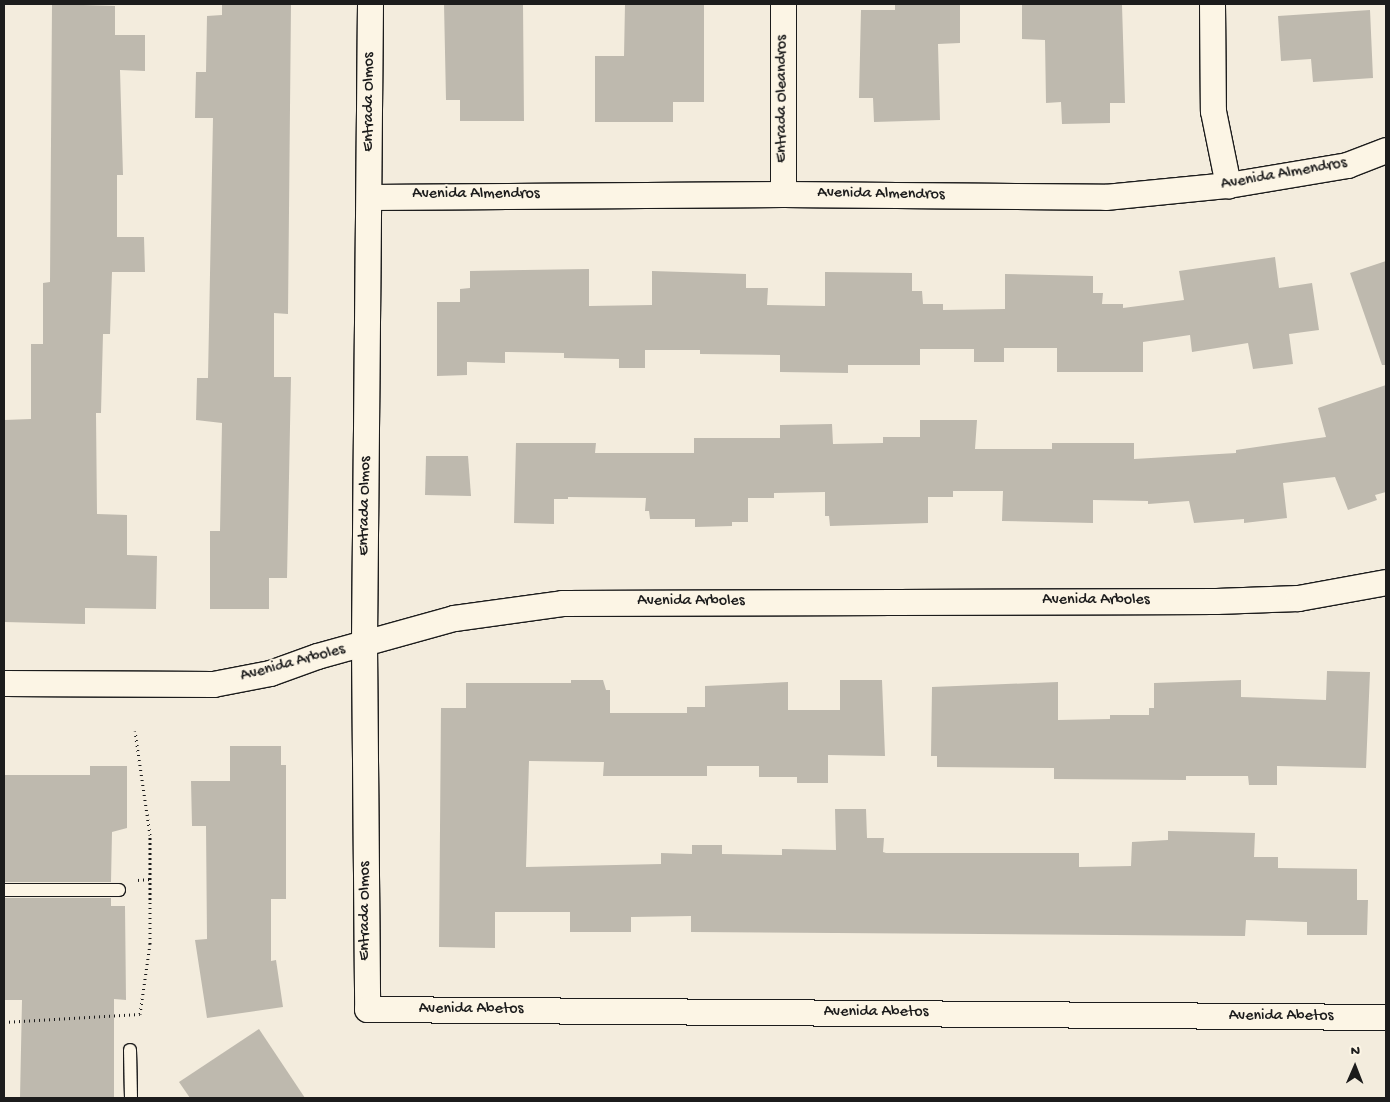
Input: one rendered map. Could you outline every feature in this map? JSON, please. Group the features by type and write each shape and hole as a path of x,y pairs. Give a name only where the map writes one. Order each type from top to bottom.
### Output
{"street":[{"name":"Entrada Olmos","path":"366,1009 364,645 370,197 370,4"},
{"name":"Entrada Oleandros","path":"783,4 783,194"},
{"path":"1212,4 1213,110 1228,186"},
{"name":"Avenida Almendros","path":"370,197 783,194 1105,197 1228,186 1347,165 1386,150"},
{"name":"Avenida Arboles","path":"4,683 213,684 270,674 317,656 364,645 454,618 562,603 1216,601 1298,598 1386,582"},
{"name":"Avenida Abetos","path":"366,1009 1386,1017"}],"lane":[{"path":"4,890 118,890"},
{"path":"130,1050 130,1098"}],"path":[{"path":"4,1022 140,1014 150,944 150,835 135,731"}],"building":[{"path":"52,4 115,6 115,35 145,35 145,71 120,70 123,175 117,175 117,237 144,237 145,272 112,272 110,334 103,334 101,413 96,413 97,514 127,515 127,555 157,556 156,609 85,608 85,624 4,622 4,420 31,419 31,344 43,344 43,283 50,282"},
{"path":"222,4 291,5 288,314 274,313 274,377 291,377 287,578 269,578 269,609 210,609 210,531 220,531 222,423 196,420 197,378 208,378 213,118 195,118 196,72 206,72 207,16 222,15"},
{"path":"444,4 523,4 524,121 460,121 460,100 446,100"},
{"path":"625,4 704,4 704,102 673,102 673,122 595,122 595,56 624,56"},
{"path":"895,4 960,4 960,43 938,44 940,120 874,122 873,98 859,98 861,10 895,10"},
{"path":"1022,4 1122,5 1125,103 1110,103 1110,123 1062,124 1061,102 1046,103 1045,40 1022,39"},
{"path":"1370,10 1373,78 1313,82 1311,59 1281,61 1278,16"},
{"path":"1275,257 1279,288 1312,283 1319,330 1289,334 1293,364 1253,369 1248,343 1192,352 1190,335 1143,342 1143,372 1057,372 1057,348 1004,348 1004,362 974,362 974,349 920,349 920,365 848,365 848,373 780,372 780,355 700,354 700,350 645,350 645,368 619,368 619,359 564,358 564,353 505,352 505,363 467,362 467,375 437,376 437,302 460,302 460,289 470,288 470,271 589,269 589,306 652,305 652,271 746,274 746,288 768,288 767,305 825,306 825,272 912,273 912,291 922,291 923,304 943,304 943,310 1005,309 1005,274 1093,276 1093,293 1103,293 1102,304 1123,304 1123,308 1184,300 1179,271"},
{"path":"1386,261 1386,365 1382,365 1350,273"},
{"path":"1386,385 1386,492 1375,495 1377,500 1348,510 1335,477 1283,483 1287,518 1244,523 1244,519 1194,523 1189,501 1148,504 1148,501 1093,500 1093,523 1002,521 1003,491 953,491 953,497 928,497 928,523 830,526 829,516 825,516 825,492 774,493 774,498 748,498 748,522 732,522 732,526 695,527 695,519 650,519 649,511 645,511 646,498 568,497 568,499 554,499 554,524 514,523 516,443 596,443 595,453 694,453 694,438 780,438 780,425 832,424 833,444 883,443 883,437 920,437 920,420 977,420 975,449 1052,449 1052,443 1134,443 1134,459 1236,453 1236,450 1326,437 1318,408"},
{"path":"426,456 468,456 471,496 425,495"},
{"path":"1327,671 1370,672 1366,768 1277,766 1277,785 1249,785 1248,776 1186,776 1186,780 1054,779 1054,768 937,767 937,756 931,756 932,687 1058,682 1058,720 1110,719 1110,715 1149,715 1149,708 1154,708 1154,683 1241,680 1241,697 1326,700"},
{"path":"571,680 603,680 606,690 610,690 610,713 687,713 687,707 705,707 705,686 788,682 788,710 840,710 840,680 882,680 885,756 828,755 828,783 797,783 797,777 759,777 759,766 707,766 707,776 603,776 604,762 529,761 526,867 661,864 661,853 692,854 692,845 722,845 722,854 782,855 782,849 836,850 835,809 866,809 867,838 884,838 883,852 886,853 1079,853 1079,867 1131,866 1132,842 1168,840 1168,831 1255,833 1254,857 1278,857 1278,868 1357,869 1357,900 1368,900 1367,935 1307,935 1307,922 1246,920 1245,936 691,932 691,916 631,917 631,932 570,932 570,912 495,912 495,948 439,947 441,708 466,708 466,683 571,683"},
{"path":"230,746 281,746 281,765 286,765 286,899 271,899 271,961 276,960 283,1007 207,1018 195,940 207,939 206,826 192,826 191,781 230,781"},
{"path":"90,766 127,766 127,828 112,832 111,882 4,882 4,775 90,775"},
{"path":"4,898 111,898 111,906 125,906 126,1000 114,999 114,1098 20,1098 22,1000 4,1000"},
{"path":"259,1029 305,1098 190,1098 179,1082"}]}
